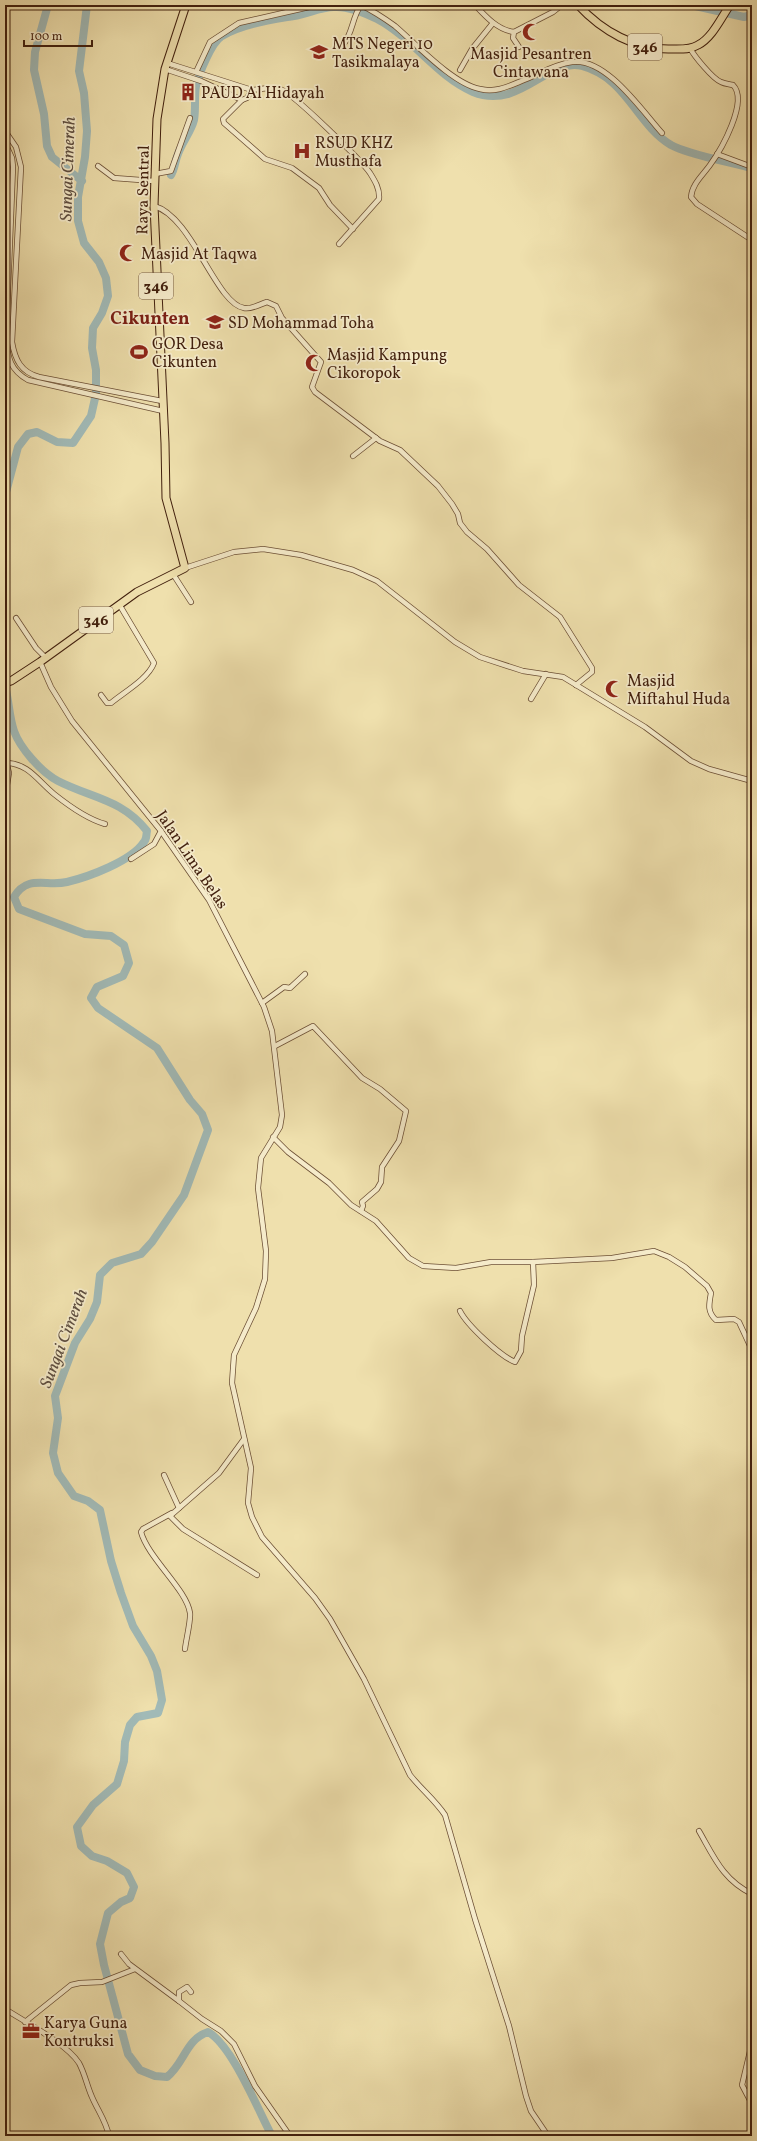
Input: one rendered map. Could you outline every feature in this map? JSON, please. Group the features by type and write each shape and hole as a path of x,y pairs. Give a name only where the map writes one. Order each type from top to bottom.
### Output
{"main road":[{"name":"Raya Sentral","path":"185,568 166,498 154,177 157,119 166,66 186,5"},
{"name":"346","path":"578,5 601,25 638,45 660,50 690,48"},
{"path":"690,48 702,42 730,5"},
{"name":"346","path":"8,682 43,660 136,592 185,568"}],"street":[{"path":"199,73 210,42 239,23 318,5"},
{"path":"343,45 350,34 357,12 361,5 377,13 394,26 452,75 464,83 479,89 497,90 560,65 573,62 584,62 609,75 626,90 662,133"},
{"path":"475,5 493,23 503,29 514,32 553,12 562,5"},
{"path":"460,70 472,49 493,23"},
{"path":"514,32 513,38 519,47"},
{"path":"690,48 696,58 719,82 733,86 738,92 736,110 724,142 710,166 693,188 692,199 697,204 752,240"},
{"path":"166,66 199,73 252,90 279,89 286,92 297,100 369,172 380,193 379,199 339,244"},
{"path":"166,66 228,92 242,100"},
{"path":"228,92 231,83"},
{"path":"252,90 247,98 242,100 223,119 224,123 265,159 292,168 319,188 330,206 353,229"},
{"path":"98,166 114,178 154,177 171,170 175,163 176,154 190,118"},
{"path":"5,131 16,147 21,167 12,342 14,355 18,364 31,375 93,389 162,401"},
{"path":"5,143 12,158 13,167 10,236 7,259 6,339 8,356 14,371 28,380 163,412"},
{"path":"716,155 752,167"},
{"path":"154,206 162,208 184,232 228,298 241,308 245,309 267,302 276,306 282,318 321,362 312,387 315,392 384,444 393,446 400,450 438,486 452,504 458,514 460,523 467,532 487,549 519,585 560,617 592,668 590,675 576,685"},
{"path":"10,236 18,237"},
{"path":"7,314 13,314"},
{"path":"92,395 93,389"},
{"path":"353,456 376,438"},
{"path":"185,568 234,552 263,549 301,555 333,563 377,581 455,642 480,657 523,670 556,675 576,685 645,726 691,762 709,769 752,781"},
{"path":"173,574 192,602"},
{"path":"101,695 107,703 110,703 129,691 151,669 154,663 119,603"},
{"name":"Jalan Lima Belas","path":"16,618 43,660 51,687 72,721 161,831 209,900 262,1003 272,1031 275,1046 282,1116 280,1127 261,1158 258,1188 266,1251 265,1278 256,1308 234,1355 232,1383 251,1468 248,1503 252,1517 262,1537 315,1598 330,1619 364,1679 410,1775 421,1789 438,1804 445,1815 475,1919 509,2026 526,2096 531,2111 548,2136"},
{"path":"531,698 547,674"},
{"path":"5,757 9,773 5,797"},
{"path":"6,763 17,764 28,770 63,802 92,819 105,824"},
{"path":"131,859 154,844 161,831"},
{"path":"262,1003 282,988 290,988 305,974"},
{"path":"275,1046 312,1026 362,1078 380,1089 406,1111 399,1141 382,1167 380,1182 377,1189 362,1202 363,1206 361,1212"},
{"path":"273,1137 294,1157 329,1183 361,1212 377,1223 413,1261 423,1266 456,1268 491,1262 533,1262 617,1257 645,1251 660,1252 685,1267 707,1286 711,1293 709,1306 713,1317 716,1320 734,1319 739,1322 752,1350"},
{"path":"460,1311 464,1319 480,1335 506,1357 515,1362 521,1351 522,1336 534,1285 533,1262"},
{"path":"185,1649 190,1616 188,1604 146,1545 140,1532 179,1508 219,1473 244,1439"},
{"path":"164,1475 179,1508"},
{"path":"172,1513 171,1518 183,1529 257,1575"},
{"path":"699,1831 723,1873 736,1885 752,1894"},
{"path":"121,1954 135,1969 202,2019 221,2031 234,2044 255,2086 290,2136"},
{"path":"24,2022 71,1986 80,1983 102,1982 135,1969"},
{"path":"179,2001 179,1992 183,1989 187,1987 192,1992"},
{"path":"5,2009 70,2053 79,2063 91,2095 104,2120 109,2136"},
{"path":"752,2043 742,2085 752,2104"}],"waterway":[{"path":"48,5 35,52 34,70 44,114 47,146 52,157 82,181"},
{"name":"Sungai Cimerah","path":"5,496 18,447 28,434 37,432 57,442 73,443 91,416 96,394 96,370 92,348 93,328 102,313 108,296 106,278 99,262 84,243 78,221 78,197 85,157 87,131 84,93 79,71 87,5"},
{"path":"691,5 744,17 752,15"},
{"path":"171,175 177,157 194,120 195,90 200,74 206,59 218,40 222,36 248,25 334,7 362,12 377,19 402,36 447,77 473,92 490,96 505,95 519,90 557,69 569,65 582,66 597,72 610,80 659,136 671,145 697,155 747,167"},
{"name":"Sungai Cimerah","path":"5,686 14,731 21,745 38,766 58,781 106,800 117,806 137,820 147,831 146,840 138,849 130,856 109,867 67,882 31,883 25,886 19,890 14,897 19,909 85,934 111,936 124,945 129,963 123,976 97,987 91,998 98,1008 157,1048 190,1100 202,1114 208,1130 184,1195 152,1242 141,1254 112,1263 100,1275 97,1302 90,1319 75,1343 55,1396 58,1418 53,1453 58,1473 74,1496 88,1501 100,1510 111,1561 121,1593 133,1626 151,1656 157,1671 162,1700 158,1713 137,1717 130,1725 125,1742 124,1761 117,1784 93,1805 77,1827 81,1846 92,1856 107,1861 127,1873 134,1887 130,1898 121,1902 108,1913 100,1944 104,1965 128,2054 140,2070 155,2076 167,2077 173,2072 195,2040 208,2032 217,2039 235,2064 272,2136"}],"place":[{"name":"Masjid Pesantren Cintawana","path":"531,32"},
{"name":"MTS Negeri 10 Tasikmalaya","path":"319,52"},
{"name":"PAUD Al Hidayah","path":"188,92"},
{"name":"RSUD KHZ Musthafa","path":"302,151"},
{"name":"Masjid At Taqwa","path":"128,253"},
{"name":"SD Mohammad Toha","path":"215,322"},
{"name":"GOR Desa Cikunten","path":"139,352"},
{"name":"Masjid Kampung Cikoropok","path":"314,363"},
{"name":"Masjid Miftahul Huda","path":"614,689"},
{"name":"Karya Guna Kontruksi","path":"31,2031"}],"district":[{"name":"Cikunten","path":"150,318"}]}
